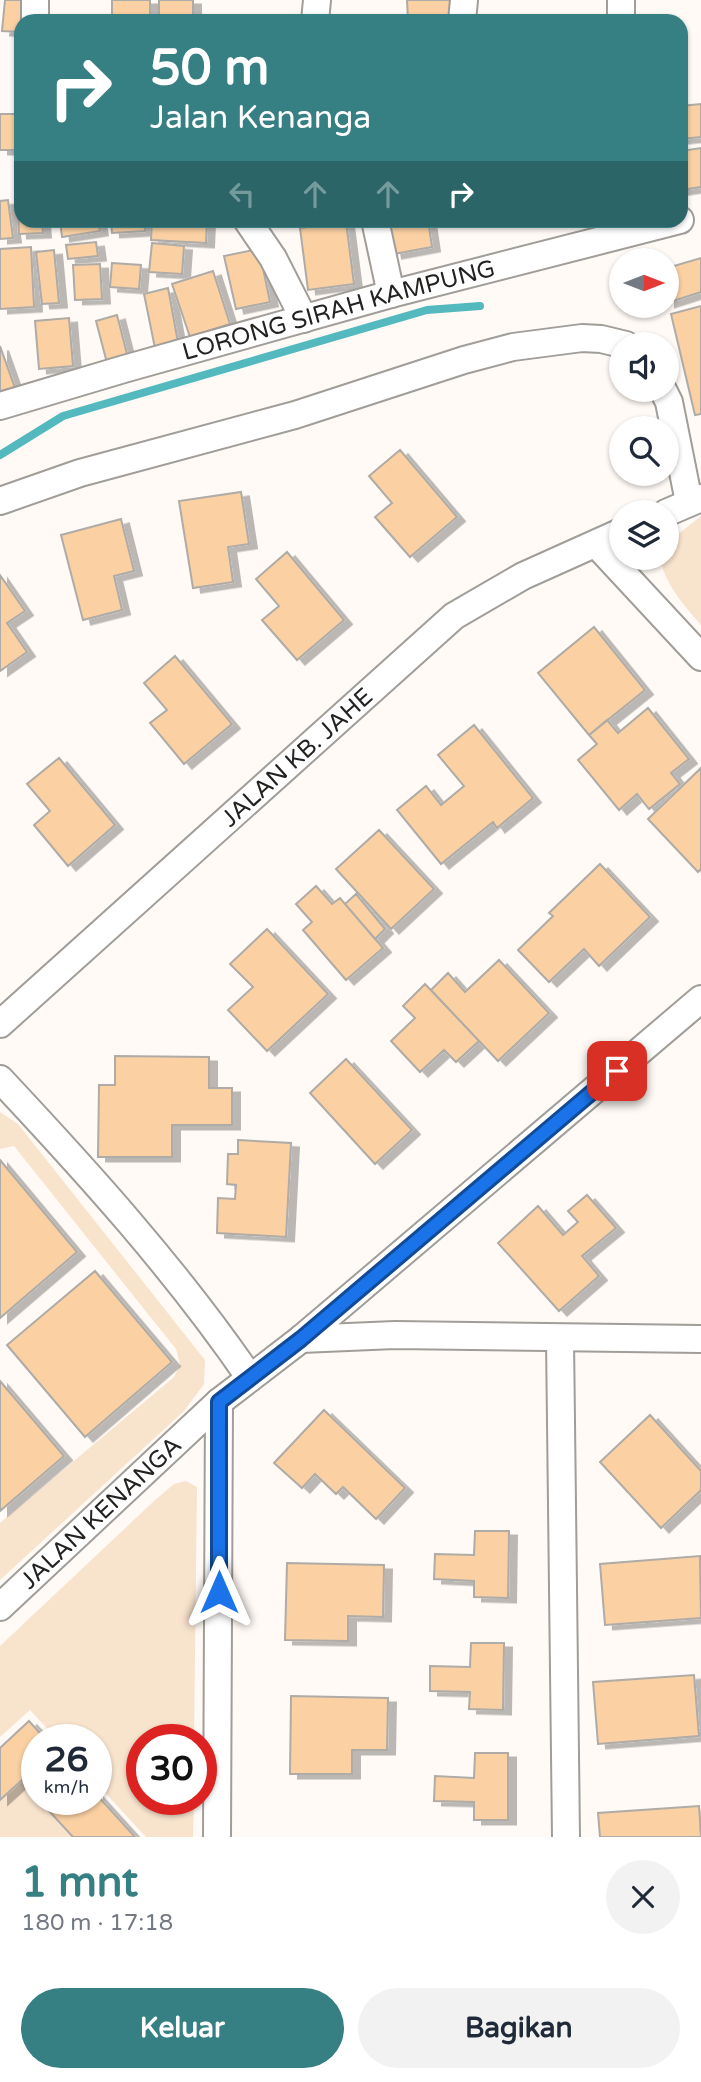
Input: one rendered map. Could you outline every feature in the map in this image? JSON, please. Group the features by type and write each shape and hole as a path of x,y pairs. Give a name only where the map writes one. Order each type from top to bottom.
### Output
{"street":[{"path":"252,228 273,258 304,319"},
{"path":"377,228 391,293"},
{"name":"LORONG SIRAH KAMPUNG","path":"0,406 391,293 632,228"},
{"path":"0,501 80,473 295,415 464,360 513,347 582,338 609,341"},
{"path":"667,402 685,504"},
{"name":"JALAN KB. JAHE","path":"0,1024 454,616 523,576 609,538"},
{"path":"596,544 701,657"},
{"name":"JALAN KENANGA","path":"0,1607 219,1402 301,1339 701,999"},
{"path":"0,1079 91,1176 178,1279 250,1378"},
{"path":"301,1339 396,1335 701,1339"},
{"path":"560,1339 566,1837"},
{"path":"218,1837 219,1402"}],"shaded area":[{"path":"701,516 701,625 671,587 663,570 679,570 679,533"},
{"path":"0,1112 18,1124 205,1360 204,1384 184,1411 0,1580 0,1523 174,1377 180,1365 176,1349 14,1146 0,1149"},
{"path":"186,1481 197,1487 194,1724 126,1724 126,1815 194,1815 193,1837 146,1837 112,1800 112,1724 43,1724 30,1710 0,1737 0,1646 174,1484"},
{"path":"21,1781 21,1815 53,1815 73,1837 0,1837 0,1800"}],"building":[{"path":"5,0 25,0 23,14 14,14 14,32 2,31"},
{"path":"112,0 150,0 150,14 112,14"},
{"path":"159,0 193,0 193,14 159,14"},
{"path":"407,0 452,0 453,14 408,14"},
{"path":"701,104 701,137 688,138 688,105"},
{"path":"0,114 14,114 14,150 0,150"},
{"path":"701,148 701,187 688,189 688,150"},
{"path":"8,200 13,238 0,239 0,201"},
{"path":"19,228 43,228 43,233 19,234"},
{"path":"61,228 99,228 100,231 62,237"},
{"path":"112,228 145,228 145,231 112,233"},
{"path":"152,228 207,228 206,243 151,240"},
{"path":"300,228 347,228 354,284 308,290"},
{"path":"389,228 429,228 432,247 394,254"},
{"path":"96,242 98,256 68,259 66,245"},
{"path":"152,243 184,246 182,274 149,272"},
{"path":"31,247 34,307 0,309 0,249"},
{"path":"259,249 270,302 236,309 224,256"},
{"path":"54,250 59,303 42,304 36,252"},
{"path":"701,258 701,292 679,299 679,264"},
{"path":"112,263 141,265 139,289 110,287"},
{"path":"100,264 102,299 75,300 73,265"},
{"path":"213,271 230,324 190,337 172,284"},
{"path":"168,288 179,348 156,353 144,294"},
{"path":"701,306 701,414 695,415 679,348 679,332 675,332 672,318 679,318 679,312"},
{"path":"117,315 128,358 107,363 96,321"},
{"path":"69,318 73,366 39,369 35,321"},
{"path":"0,346 16,391 0,394"},
{"path":"400,450 457,517 410,557 375,517 392,503 369,476"},
{"path":"241,492 249,544 228,547 233,582 193,588 179,501"},
{"path":"121,519 134,571 114,576 122,610 83,620 61,535"},
{"path":"287,552 344,620 297,660 262,620 279,606 256,579"},
{"path":"0,575 25,611 7,623 27,652 0,671"},
{"path":"594,627 645,690 589,735 538,673"},
{"path":"175,656 232,724 184,764 150,723 167,710 144,683"},
{"path":"648,708 689,759 671,773 680,784 649,809 637,794 619,810 578,760 597,744 589,735 607,720 618,733"},
{"path":"474,725 533,798 497,828 493,822 441,864 397,810 426,786 441,805 464,786 438,755"},
{"path":"59,758 115,825 68,866 34,825 50,811 27,784"},
{"path":"701,768 701,869 698,872 648,819"},
{"path":"379,830 434,889 391,929 336,869"},
{"path":"600,864 650,917 599,966 584,949 549,982 518,950 553,916 549,913"},
{"path":"316,886 332,904 340,898 383,948 346,980 303,930 312,922 296,904"},
{"path":"356,894 385,929 375,939 345,904"},
{"path":"267,929 328,994 267,1051 228,1010 253,987 230,964"},
{"path":"499,960 549,1013 498,1061 431,990 448,973 465,992"},
{"path":"425,984 479,1041 456,1062 444,1050 420,1072 391,1041 415,1018 403,1006"},
{"path":"115,1056 209,1057 209,1088 232,1088 232,1125 172,1125 172,1157 98,1157 99,1085 115,1085"},
{"path":"346,1059 412,1130 375,1164 310,1093"},
{"path":"238,1140 291,1143 286,1237 217,1233 218,1198 235,1199 236,1185 227,1184 228,1154 238,1154"},
{"path":"0,1160 77,1252 0,1318"},
{"path":"587,1195 616,1228 582,1256 599,1276 559,1311 498,1243 538,1206 563,1235 578,1222 568,1211"},
{"path":"95,1271 172,1362 85,1437 7,1345"},
{"path":"0,1381 64,1456 0,1511"},
{"path":"324,1410 405,1488 376,1519 343,1487 336,1494 315,1474 302,1488 274,1463"},
{"path":"650,1415 701,1471 701,1490 661,1528 600,1462"},
{"path":"475,1531 509,1531 508,1598 474,1597 474,1581 434,1579 435,1554 474,1555"},
{"path":"700,1556 701,1618 605,1625 600,1564"},
{"path":"287,1563 384,1565 383,1617 348,1616 348,1641 285,1640"},
{"path":"471,1643 504,1643 503,1710 469,1709 470,1692 430,1691 430,1666 470,1667"},
{"path":"694,1675 699,1736 598,1744 593,1682"},
{"path":"291,1696 388,1698 387,1750 352,1750 352,1774 290,1774"},
{"path":"21,1728 21,1781 0,1800 0,1748"},
{"path":"475,1753 508,1753 508,1820 474,1820 474,1802 434,1801 435,1776 474,1778"},
{"path":"699,1806 701,1837 600,1837 598,1813"},
{"path":"112,1812 135,1837 73,1837 53,1815 112,1815"}],"waterway":[{"path":"0,455 63,416 427,310 480,306"}],"route":[{"path":"219,1592 219,1402 301,1339 617,1071"}]}
